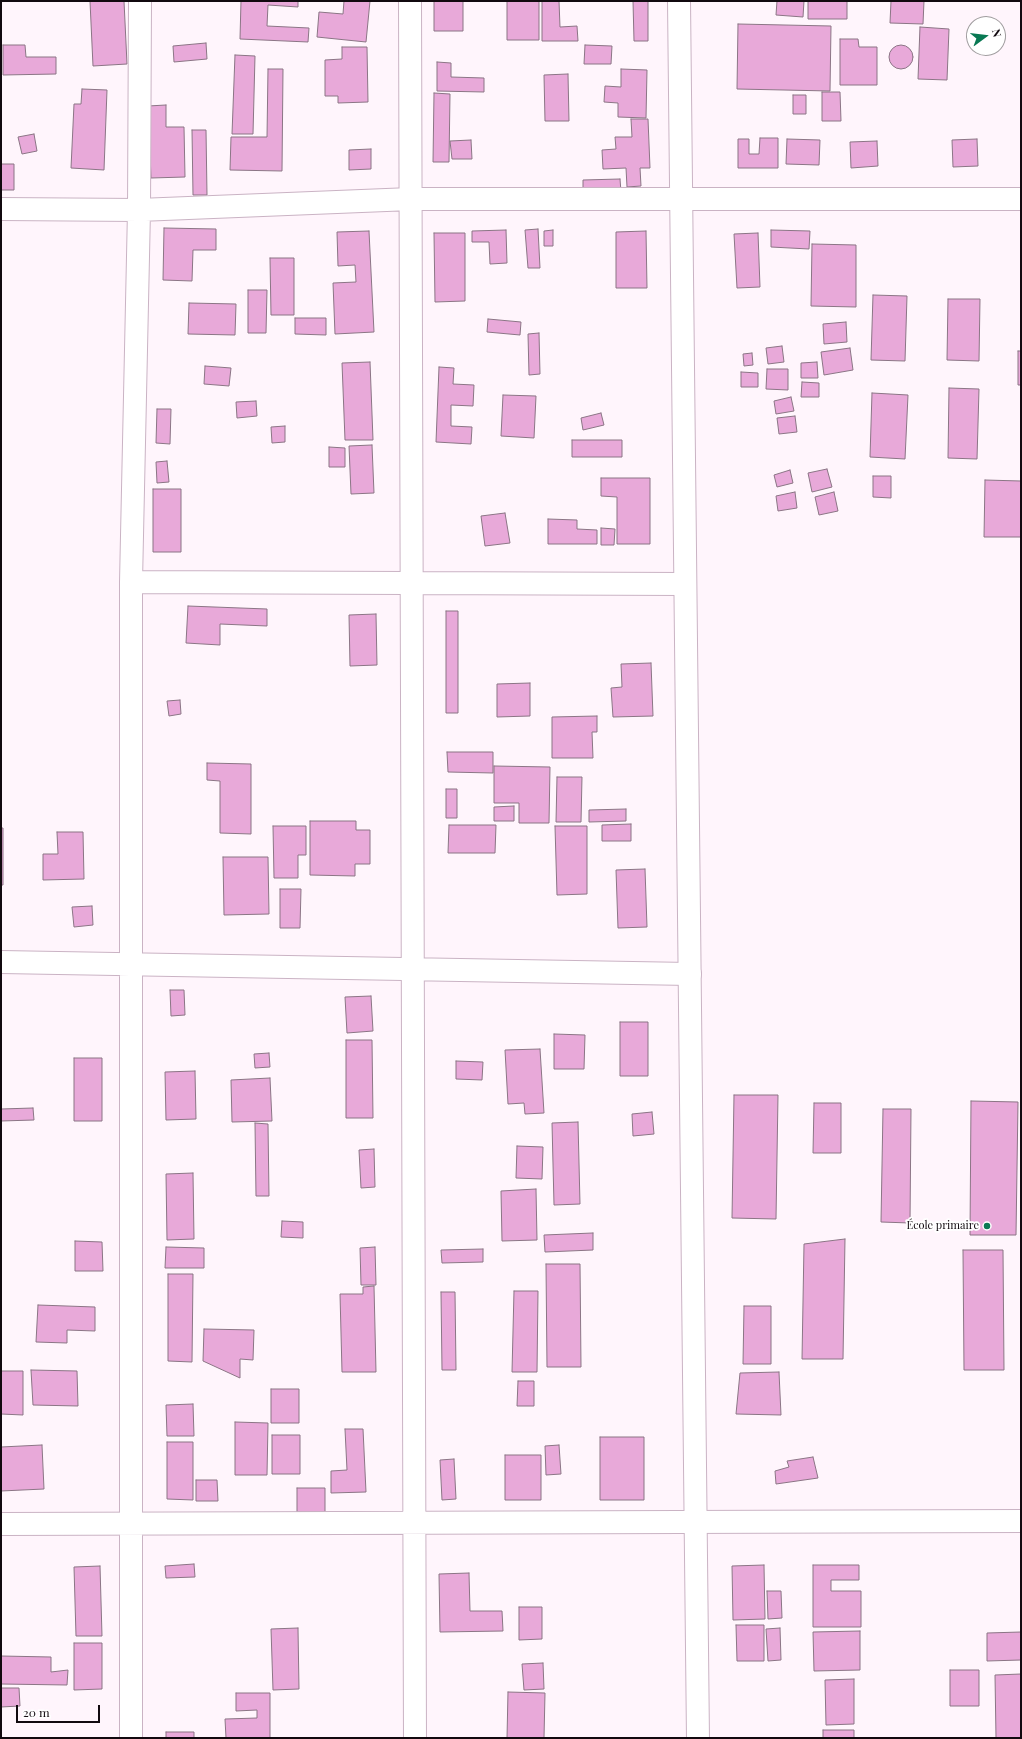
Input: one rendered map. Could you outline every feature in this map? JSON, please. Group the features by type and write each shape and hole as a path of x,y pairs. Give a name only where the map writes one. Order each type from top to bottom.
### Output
{"street":[{"path":"131,1738 131,582 139,210 140,1"},
{"path":"410,1 416,1738"},
{"path":"679,1 698,1738"},
{"path":"1,209 139,210 411,199 1021,199"},
{"path":"131,582 686,584"},
{"path":"1,962 690,974"},
{"path":"1,1524 1021,1521"}],"building":[{"path":"90,1 124,1 127,64 93,66"},
{"path":"241,1 298,1 298,7 268,5 267,26 309,28 308,42 240,39"},
{"path":"344,1 370,1 366,42 317,37 319,12 343,14"},
{"path":"434,1 463,1 463,31 434,31"},
{"path":"507,1 539,1 539,40 507,40"},
{"path":"542,1 559,1 560,27 577,26 578,41 542,41"},
{"path":"633,1 648,1 648,41 634,41"},
{"path":"777,1 804,1 803,17 776,15"},
{"path":"808,1 847,1 847,19 808,19"},
{"path":"891,1 924,1 923,24 890,23"},
{"path":"738,24 831,26 830,91 737,89"},
{"path":"920,27 949,29 947,80 918,79"},
{"path":"840,39 858,39 859,47 877,47 877,85 840,85"},
{"path":"206,43 207,59 174,62 173,46"},
{"path":"3,45 25,45 26,57 56,57 56,74 3,75"},
{"path":"585,45 612,46 611,64 584,64"},
{"path":"901,45 909,49 913,57 909,65 901,69 893,65 889,57 893,49"},
{"path":"342,47 367,47 368,102 338,103 338,96 325,96 325,60 342,59"},
{"path":"235,55 255,56 253,134 232,134"},
{"path":"437,62 451,63 451,77 484,78 484,92 437,91"},
{"path":"268,69 283,69 282,171 230,170 231,137 267,137"},
{"path":"621,69 647,70 646,118 618,117 618,103 604,102 605,86 621,87"},
{"path":"568,74 569,121 545,121 544,75"},
{"path":"82,89 107,90 104,170 71,168 74,104 81,104"},
{"path":"822,92 840,92 841,121 822,121"},
{"path":"434,93 450,94 449,162 433,162"},
{"path":"793,95 806,95 806,114 793,114"},
{"path":"166,105 166,127 184,127 185,177 151,178 148,106"},
{"path":"631,119 648,119 650,168 640,168 641,186 627,187 626,168 603,169 602,150 616,149 615,137 632,137"},
{"path":"192,130 206,130 207,195 193,195"},
{"path":"34,134 37,151 22,154 18,137"},
{"path":"760,138 778,138 778,168 738,168 738,139 749,139 749,154 759,154"},
{"path":"787,139 820,140 819,165 786,164"},
{"path":"977,139 978,166 953,167 952,140"},
{"path":"471,140 472,159 452,159 450,141"},
{"path":"877,141 878,166 851,168 850,142"},
{"path":"371,149 371,169 349,170 349,150"},
{"path":"1,164 14,164 14,190 1,190"},
{"path":"620,179 621,192 583,193 583,180"},
{"path":"164,228 216,229 216,250 193,250 192,281 163,280"},
{"path":"538,229 540,268 528,268 525,230"},
{"path":"506,230 507,263 490,264 489,242 472,242 472,231"},
{"path":"553,230 553,246 544,246 544,231"},
{"path":"771,230 810,231 809,249 771,247"},
{"path":"369,231 374,332 335,334 333,283 356,282 355,265 338,266 337,232"},
{"path":"646,231 647,288 616,288 616,232"},
{"path":"434,233 465,233 465,301 435,302"},
{"path":"758,233 760,287 737,288 734,234"},
{"path":"812,244 856,245 856,307 811,306"},
{"path":"270,258 294,258 294,315 271,315"},
{"path":"248,290 267,290 266,333 248,333"},
{"path":"873,295 907,296 905,361 871,360"},
{"path":"948,299 980,299 979,361 947,360"},
{"path":"189,303 236,304 235,335 188,334"},
{"path":"295,318 326,318 326,335 295,334"},
{"path":"488,319 521,322 520,335 487,332"},
{"path":"846,322 847,342 824,344 823,324"},
{"path":"539,333 540,374 529,375 528,334"},
{"path":"782,346 784,362 768,364 766,348"},
{"path":"850,348 853,370 824,375 821,352"},
{"path":"1018,351 1021,351 1021,385 1018,385"},
{"path":"752,353 753,365 744,366 743,354"},
{"path":"370,362 373,440 345,440 342,363"},
{"path":"817,362 818,378 801,378 801,363"},
{"path":"205,366 231,368 229,386 204,384"},
{"path":"439,367 454,368 453,384 474,385 473,406 451,405 451,426 472,427 471,444 436,442"},
{"path":"767,369 788,369 788,390 766,389"},
{"path":"741,372 758,373 758,387 741,387"},
{"path":"802,382 819,383 819,397 801,397"},
{"path":"949,388 979,389 977,459 948,458"},
{"path":"872,393 908,395 905,459 870,457"},
{"path":"503,395 536,396 534,438 501,436"},
{"path":"791,397 794,411 776,414 774,401"},
{"path":"256,401 257,416 237,418 236,402"},
{"path":"157,409 171,409 170,444 156,443"},
{"path":"601,413 604,425 583,430 581,418"},
{"path":"795,416 797,432 779,434 777,418"},
{"path":"285,426 285,442 272,443 271,427"},
{"path":"572,440 622,440 622,457 572,457"},
{"path":"372,445 374,493 351,494 349,446"},
{"path":"329,447 345,448 345,467 329,467"},
{"path":"167,461 169,482 157,483 156,462"},
{"path":"827,469 832,487 812,492 808,473"},
{"path":"790,470 793,483 777,487 774,475"},
{"path":"873,476 891,476 891,498 873,497"},
{"path":"601,478 650,478 650,544 617,544 617,497 601,496"},
{"path":"985,480 1021,481 1021,537 984,537"},
{"path":"153,489 181,489 181,552 153,552"},
{"path":"795,492 797,508 778,511 776,496"},
{"path":"834,492 838,511 819,515 815,497"},
{"path":"505,513 510,543 485,546 481,516"},
{"path":"548,519 577,520 577,529 597,530 597,544 548,544"},
{"path":"601,528 615,529 614,545 601,545"},
{"path":"188,606 267,609 267,626 220,624 220,645 186,643"},
{"path":"446,611 458,611 458,713 446,713"},
{"path":"376,614 377,665 350,666 349,615"},
{"path":"651,663 653,716 613,717 611,688 622,687 621,664"},
{"path":"530,683 530,716 497,717 497,684"},
{"path":"180,700 181,714 169,716 167,701"},
{"path":"597,716 597,732 592,732 593,758 552,758 552,717"},
{"path":"447,752 493,752 493,773 448,772"},
{"path":"207,763 251,764 251,834 220,833 220,781 207,780"},
{"path":"494,766 550,767 549,823 519,823 519,803 494,803"},
{"path":"557,777 582,777 581,822 556,822"},
{"path":"446,789 457,789 457,818 446,818"},
{"path":"514,806 514,821 494,821 494,807"},
{"path":"626,809 626,821 589,822 589,810"},
{"path":"310,821 356,821 356,830 370,830 370,864 355,864 355,876 310,875"},
{"path":"631,824 631,841 602,841 602,825"},
{"path":"449,825 496,825 495,853 448,853"},
{"path":"273,826 306,826 306,855 298,855 298,878 274,878"},
{"path":"555,826 587,826 587,894 557,895"},
{"path":"1,828 3,828 3,885 1,885"},
{"path":"57,832 83,832 84,879 43,880 43,854 58,854"},
{"path":"223,857 268,857 269,914 224,915"},
{"path":"645,869 647,927 618,928 616,870"},
{"path":"280,889 301,889 300,928 280,928"},
{"path":"92,906 93,925 74,927 72,907"},
{"path":"170,990 184,990 185,1015 171,1016"},
{"path":"371,996 373,1031 347,1033 345,997"},
{"path":"620,1022 648,1022 648,1076 620,1076"},
{"path":"554,1034 585,1035 584,1069 554,1069"},
{"path":"346,1040 372,1040 373,1118 346,1118"},
{"path":"540,1049 544,1113 525,1114 524,1103 508,1104 505,1050"},
{"path":"269,1053 270,1067 255,1068 254,1054"},
{"path":"74,1058 102,1058 102,1121 74,1121"},
{"path":"456,1061 483,1062 482,1080 456,1079"},
{"path":"195,1071 196,1119 166,1120 165,1072"},
{"path":"270,1078 272,1121 232,1122 231,1080"},
{"path":"734,1095 778,1095 776,1219 732,1218"},
{"path":"971,1101 1018,1102 1016,1235 970,1235"},
{"path":"814,1103 841,1103 841,1153 813,1153"},
{"path":"33,1108 34,1120 1,1121 1,1109"},
{"path":"883,1109 911,1109 910,1223 881,1222"},
{"path":"652,1112 654,1134 633,1136 632,1114"},
{"path":"578,1122 580,1204 554,1205 552,1123"},
{"path":"255,1123 268,1124 269,1196 256,1196"},
{"path":"517,1146 543,1147 542,1179 516,1178"},
{"path":"374,1149 375,1187 361,1188 359,1150"},
{"path":"193,1173 194,1239 167,1240 166,1174"},
{"path":"536,1189 537,1240 502,1241 501,1191"},
{"path":"282,1221 303,1222 303,1238 281,1237"},
{"path":"593,1233 593,1250 545,1252 544,1235"},
{"path":"845,1239 843,1359 802,1359 804,1244"},
{"path":"75,1241 102,1242 103,1271 75,1271"},
{"path":"166,1247 204,1248 204,1268 165,1268"},
{"path":"375,1247 376,1285 361,1285 360,1248"},
{"path":"483,1249 483,1262 442,1263 441,1250"},
{"path":"963,1250 1003,1250 1004,1370 964,1370"},
{"path":"546,1264 580,1264 581,1367 547,1367"},
{"path":"168,1274 193,1274 192,1362 168,1361"},
{"path":"374,1286 376,1372 342,1372 340,1294 363,1294 363,1287"},
{"path":"514,1291 538,1291 537,1372 512,1372"},
{"path":"441,1292 455,1292 456,1370 442,1370"},
{"path":"38,1305 95,1307 95,1331 67,1330 67,1343 36,1342"},
{"path":"744,1306 771,1306 771,1364 743,1364"},
{"path":"204,1329 254,1330 253,1360 240,1359 240,1378 203,1361"},
{"path":"31,1370 77,1371 78,1406 33,1405"},
{"path":"1,1371 23,1371 23,1415 1,1414"},
{"path":"779,1372 781,1415 736,1414 740,1373"},
{"path":"518,1381 534,1381 534,1406 517,1406"},
{"path":"271,1389 299,1389 299,1423 271,1423"},
{"path":"193,1404 194,1436 167,1436 166,1405"},
{"path":"235,1422 268,1423 267,1475 235,1475"},
{"path":"345,1429 363,1429 366,1492 331,1493 331,1471 347,1470"},
{"path":"272,1435 300,1435 300,1474 272,1474"},
{"path":"600,1437 644,1437 644,1500 600,1500"},
{"path":"167,1442 193,1442 193,1500 167,1499"},
{"path":"42,1445 44,1489 1,1491 1,1447"},
{"path":"559,1445 561,1474 546,1475 545,1446"},
{"path":"505,1455 541,1455 541,1500 505,1500"},
{"path":"813,1457 818,1478 776,1484 775,1471 789,1467 787,1461"},
{"path":"454,1459 456,1499 442,1500 440,1460"},
{"path":"196,1480 217,1480 218,1501 196,1501"},
{"path":"297,1488 325,1488 325,1512 297,1512"},
{"path":"194,1564 195,1577 166,1578 165,1566"},
{"path":"764,1565 765,1619 733,1620 732,1566"},
{"path":"813,1565 859,1565 859,1580 831,1580 831,1591 861,1591 861,1627 813,1627"},
{"path":"100,1566 102,1636 76,1636 74,1567"},
{"path":"469,1573 470,1611 502,1611 503,1631 440,1632 439,1574"},
{"path":"767,1591 781,1591 782,1618 768,1619"},
{"path":"519,1607 542,1607 542,1639 519,1640"},
{"path":"736,1625 764,1625 764,1661 737,1661"},
{"path":"298,1628 299,1689 273,1690 271,1629"},
{"path":"780,1628 781,1660 768,1661 766,1629"},
{"path":"860,1631 860,1670 814,1671 813,1632"},
{"path":"1021,1632 1021,1660 987,1661 987,1633"},
{"path":"74,1643 102,1643 102,1689 74,1690"},
{"path":"1,1656 51,1657 51,1672 68,1670 67,1685 1,1684"},
{"path":"543,1663 544,1689 524,1690 522,1664"},
{"path":"950,1670 979,1670 979,1706 950,1706"},
{"path":"1021,1674 1021,1738 996,1738 995,1675"},
{"path":"854,1679 854,1724 826,1725 825,1680"},
{"path":"1,1688 19,1688 20,1706 1,1707"},
{"path":"508,1692 545,1693 544,1738 507,1738"},
{"path":"236,1693 270,1693 270,1738 226,1738 225,1719 257,1718 257,1710 236,1711"},
{"path":"823,1730 854,1730 854,1738 823,1738"},
{"path":"166,1732 194,1732 194,1738 166,1738"}],"place":[{"name":"École primaire","path":"987,1226"}]}
